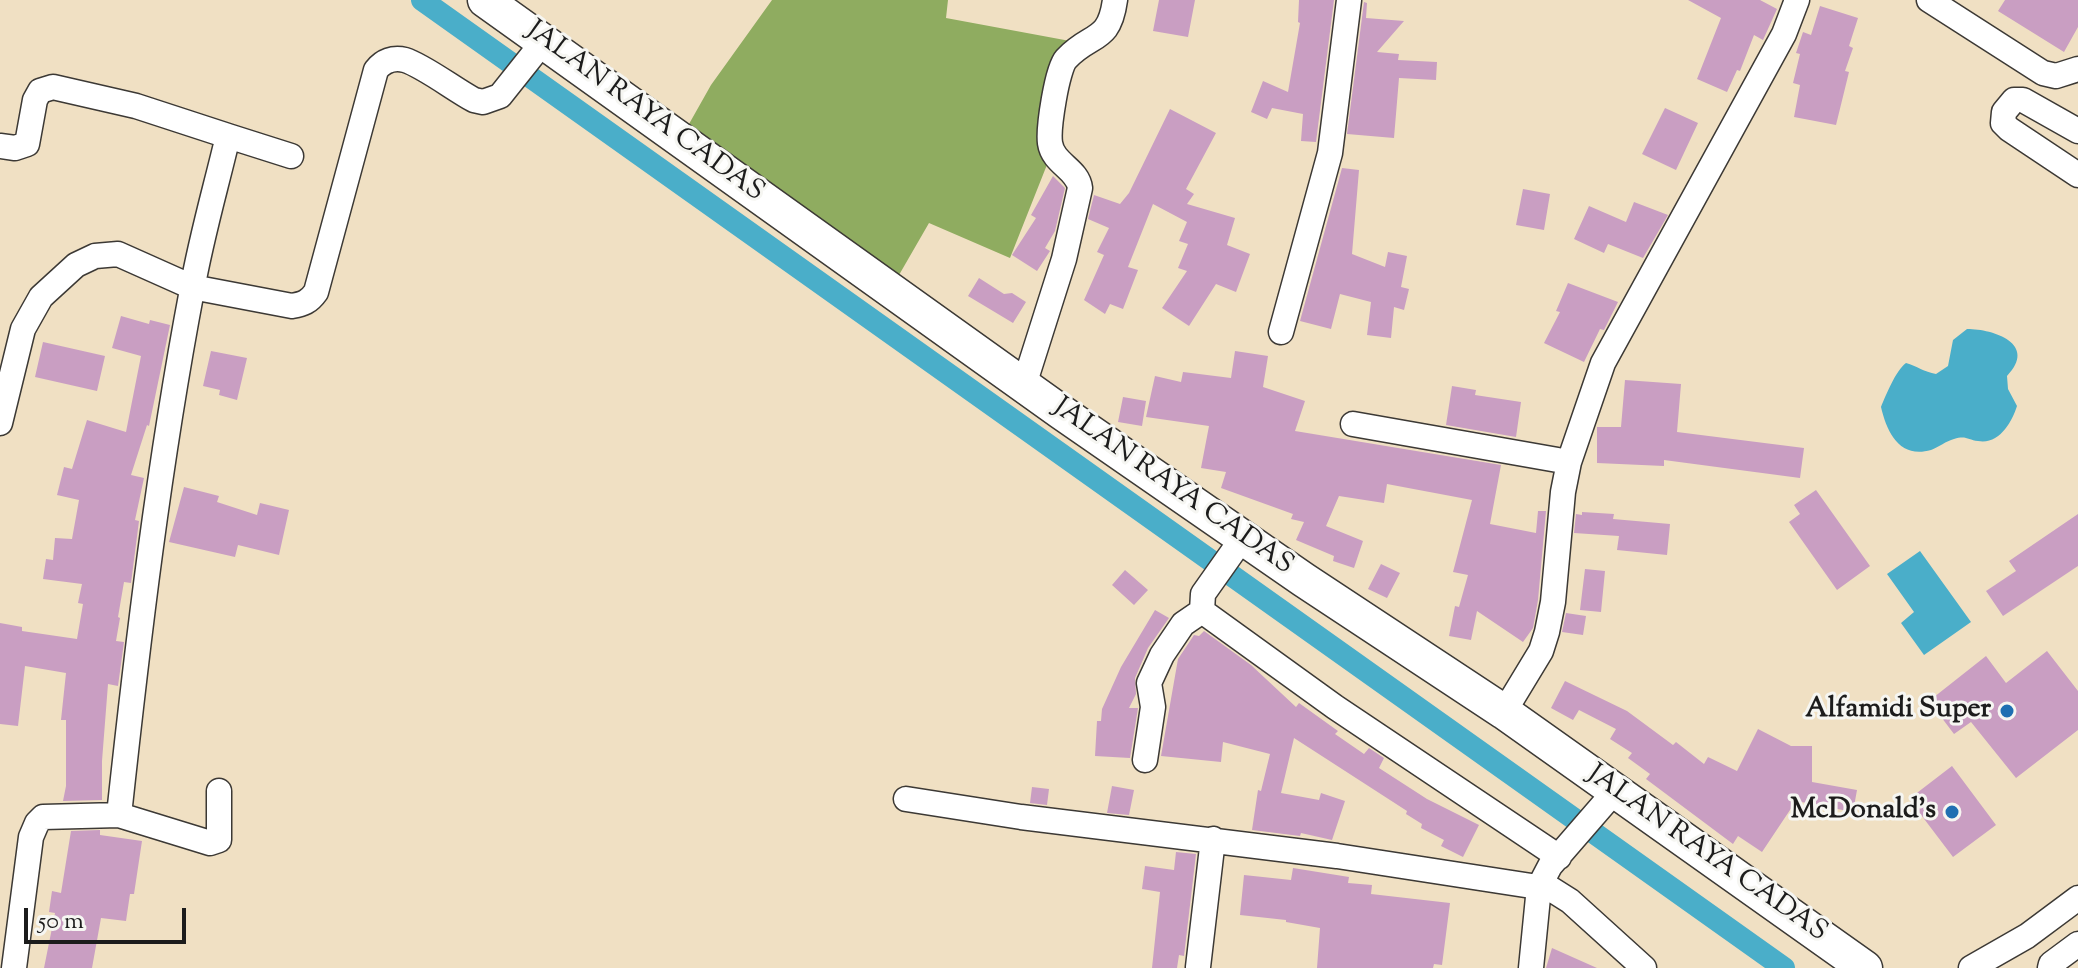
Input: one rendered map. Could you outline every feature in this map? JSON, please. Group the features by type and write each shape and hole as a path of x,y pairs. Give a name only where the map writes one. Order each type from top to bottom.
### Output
{"street":[{"name":"JALAN RAYA CADAS","path":"485,0 539,46 1024,385 1239,543 1304,580 1504,712 1610,796 1865,968"},
{"path":"1024,385 1064,259 1080,188 1078,178 1059,161 1050,144 1060,69 1063,62 1077,50 1103,33 1110,24 1115,0"},
{"path":"1281,332 1330,153 1349,0"},
{"path":"1504,712 1541,651 1547,632 1569,462 1603,363 1784,34 1797,0"},
{"path":"1929,0 2043,73 2056,76 2078,69"},
{"path":"0,423 23,329 41,297 76,265 95,256 118,254 192,287 292,306 311,300 316,292 380,64 388,60 405,60 474,100 483,102 500,96 539,46"},
{"path":"0,146 15,148 27,144 35,100 40,91 53,87 136,106 291,156"},
{"path":"2078,131 2023,100 2014,100 2004,112 2003,123 2009,129 2078,175"},
{"path":"119,815 143,594 162,463 192,287 228,136"},
{"path":"1353,424 1569,462"},
{"path":"1145,760 1153,707 1149,683 1162,655 1202,603 1239,543"},
{"path":"1202,603 1335,707 1553,865 1558,892 1644,968"},
{"path":"14,968 31,837 43,817 119,815 210,843 219,840 219,791"},
{"path":"1531,968 1553,865 1610,796"},
{"path":"906,799 1036,819 1213,839 1553,865"},
{"path":"1198,967 1213,839"},
{"path":"1971,968 2027,936 2078,898"},
{"path":"2027,936 2051,966 2078,944"}],"green space":[{"path":"772,0 948,0 946,18 1070,41 1056,142 1010,258 929,223 899,275 689,124 711,85"}],"water":[{"path":"1967,329 2000,335 2015,347 2018,355 2007,376 2008,389 2017,406 2012,419 2004,431 1986,441 1958,438 1920,452 1903,447 1891,434 1881,407 1895,377 1906,363 1936,374 1948,366 1953,340"},
{"path":"1920,551 1971,622 1924,655 1901,623 1914,612 1887,574"}],"building":[{"path":"1159,0 1195,0 1188,37 1153,31"},
{"path":"1299,0 1334,0 1316,142 1301,141 1303,114 1272,108 1267,119 1251,112 1263,81 1288,92 1300,23"},
{"path":"1688,0 1760,0 1777,9 1763,40 1754,35 1740,71 1737,70 1727,92 1697,79 1721,18"},
{"path":"2005,0 2078,0 2078,27 2064,52 1998,11"},
{"path":"1364,2 1367,3 1366,18 1404,21 1377,52 1399,54 1398,60 1437,62 1436,80 1399,78 1394,138 1347,134"},
{"path":"1820,6 1858,18 1849,46 1853,48 1845,71 1849,72 1836,125 1794,117 1800,85 1793,83 1800,54 1796,53 1803,32 1811,35"},
{"path":"1665,108 1698,123 1676,170 1642,154"},
{"path":"1170,109 1216,133 1186,189 1194,194 1187,204 1235,218 1227,245 1250,254 1236,292 1216,284 1189,326 1162,308 1187,271 1178,268 1188,244 1179,241 1187,222 1153,204 1128,267 1138,270 1123,309 1110,304 1105,314 1084,300 1104,255 1097,252 1109,228 1088,219 1094,195 1120,204 1129,193"},
{"path":"1342,168 1359,170 1352,254 1385,267 1388,252 1407,256 1401,287 1409,289 1404,310 1394,307 1391,338 1367,335 1371,302 1340,294 1331,329 1300,321"},
{"path":"1053,176 1065,188 1055,231 1045,248 1050,251 1037,271 1012,255 1036,218 1031,215"},
{"path":"1523,189 1550,194 1544,230 1516,225"},
{"path":"1634,202 1668,215 1643,258 1608,244 1604,253 1574,239 1589,206 1626,222"},
{"path":"979,278 1004,294 1012,293 1026,302 1013,323 968,296"},
{"path":"1568,283 1618,302 1584,362 1544,343 1560,312 1556,311"},
{"path":"121,316 149,324 150,320 170,325 149,426 131,475 144,478 135,520 139,521 131,583 124,582 118,617 116,641 124,642 118,686 108,684 102,800 63,801 66,786 66,720 61,720 66,673 25,666 18,726 0,724 0,623 22,627 22,631 77,639 83,604 78,603 82,584 43,579 46,559 53,560 55,538 72,539 79,500 57,495 64,467 72,469 87,420 126,432 141,356 112,348"},
{"path":"43,342 105,356 97,391 35,377"},
{"path":"211,351 247,358 237,400 219,395 220,390 203,386"},
{"path":"1235,351 1268,356 1263,387 1305,401 1295,431 1501,465 1490,524 1536,533 1538,511 1546,511 1538,600 1533,628 1523,642 1477,611 1471,640 1449,636 1455,606 1459,607 1468,575 1453,572 1472,500 1387,484 1384,503 1339,496 1326,526 1363,541 1354,568 1333,561 1334,556 1296,540 1304,522 1291,519 1293,514 1221,488 1226,472 1201,468 1209,426 1146,417 1155,376 1181,382 1183,372 1231,378"},
{"path":"1625,380 1681,384 1677,432 1804,448 1800,478 1664,460 1664,466 1597,463 1597,427 1621,427"},
{"path":"1452,386 1476,390 1475,395 1521,402 1516,437 1446,425"},
{"path":"1123,397 1146,401 1142,426 1118,422"},
{"path":"184,487 219,496 217,502 257,515 260,503 289,510 279,555 238,545 235,557 169,542"},
{"path":"1816,490 1870,566 1837,590 1789,522 1800,514 1794,505"},
{"path":"1582,512 1614,514 1613,519 1670,524 1667,555 1617,550 1619,536 1574,533 1576,514 1582,515"},
{"path":"2078,514 2078,566 2003,616 1986,591 2016,571 2009,561"},
{"path":"1381,564 1400,573 1387,598 1368,589"},
{"path":"1585,569 1605,571 1601,612 1580,610"},
{"path":"1125,570 1148,590 1134,605 1112,585"},
{"path":"1155,610 1169,618 1148,648 1135,678 1136,694 1129,708 1138,708 1130,758 1095,756 1097,721 1101,721 1102,709 1121,667"},
{"path":"1566,613 1586,616 1583,635 1562,632"},
{"path":"1204,631 1251,665 1296,707 1299,703 1364,754 1369,748 1384,758 1379,768 1427,799 1479,825 1463,857 1441,846 1444,840 1421,828 1422,824 1406,814 1407,811 1294,738 1281,793 1319,800 1321,793 1345,801 1332,840 1301,833 1300,836 1252,830 1258,790 1261,791 1270,754 1223,742 1221,762 1161,756 1178,659 1194,635 1199,636"},
{"name":"Alfamidi Super","path":"2047,651 2078,691 2078,730 2016,778 1971,722 1954,734 1929,701 1986,656 2006,683"},
{"path":"1565,681 1627,711 1704,764 1708,757 1737,771 1758,729 1791,746 1812,746 1812,782 1857,790 1853,812 1796,801 1762,852 1738,836 1733,844 1646,779 1650,774 1628,758 1632,753 1610,739 1616,729 1579,710 1573,720 1551,708"},
{"name":"McDonald's","path":"1952,766 1996,825 1953,857 1909,799"},
{"path":"1112,786 1134,790 1129,815 1107,813"},
{"path":"1032,787 1049,789 1047,805 1030,803"},
{"path":"100,830 100,835 142,841 134,894 130,894 126,921 101,918 92,968 44,968 55,913 49,912 52,891 61,893 71,831"},
{"path":"1176,852 1196,854 1184,956 1179,955 1177,968 1152,968 1160,892 1142,889 1145,866 1174,870"},
{"path":"1293,868 1349,877 1348,883 1372,885 1371,894 1450,903 1442,965 1434,964 1433,968 1317,968 1320,928 1286,920 1240,915 1244,875 1291,880"},
{"path":"1552,948 1597,968 1546,968"}],"waterway":[{"path":"422,0 1784,968"}],"place":[{"name":"Alfamidi Super","path":"2007,711"},
{"name":"McDonald's","path":"1952,812"}]}
